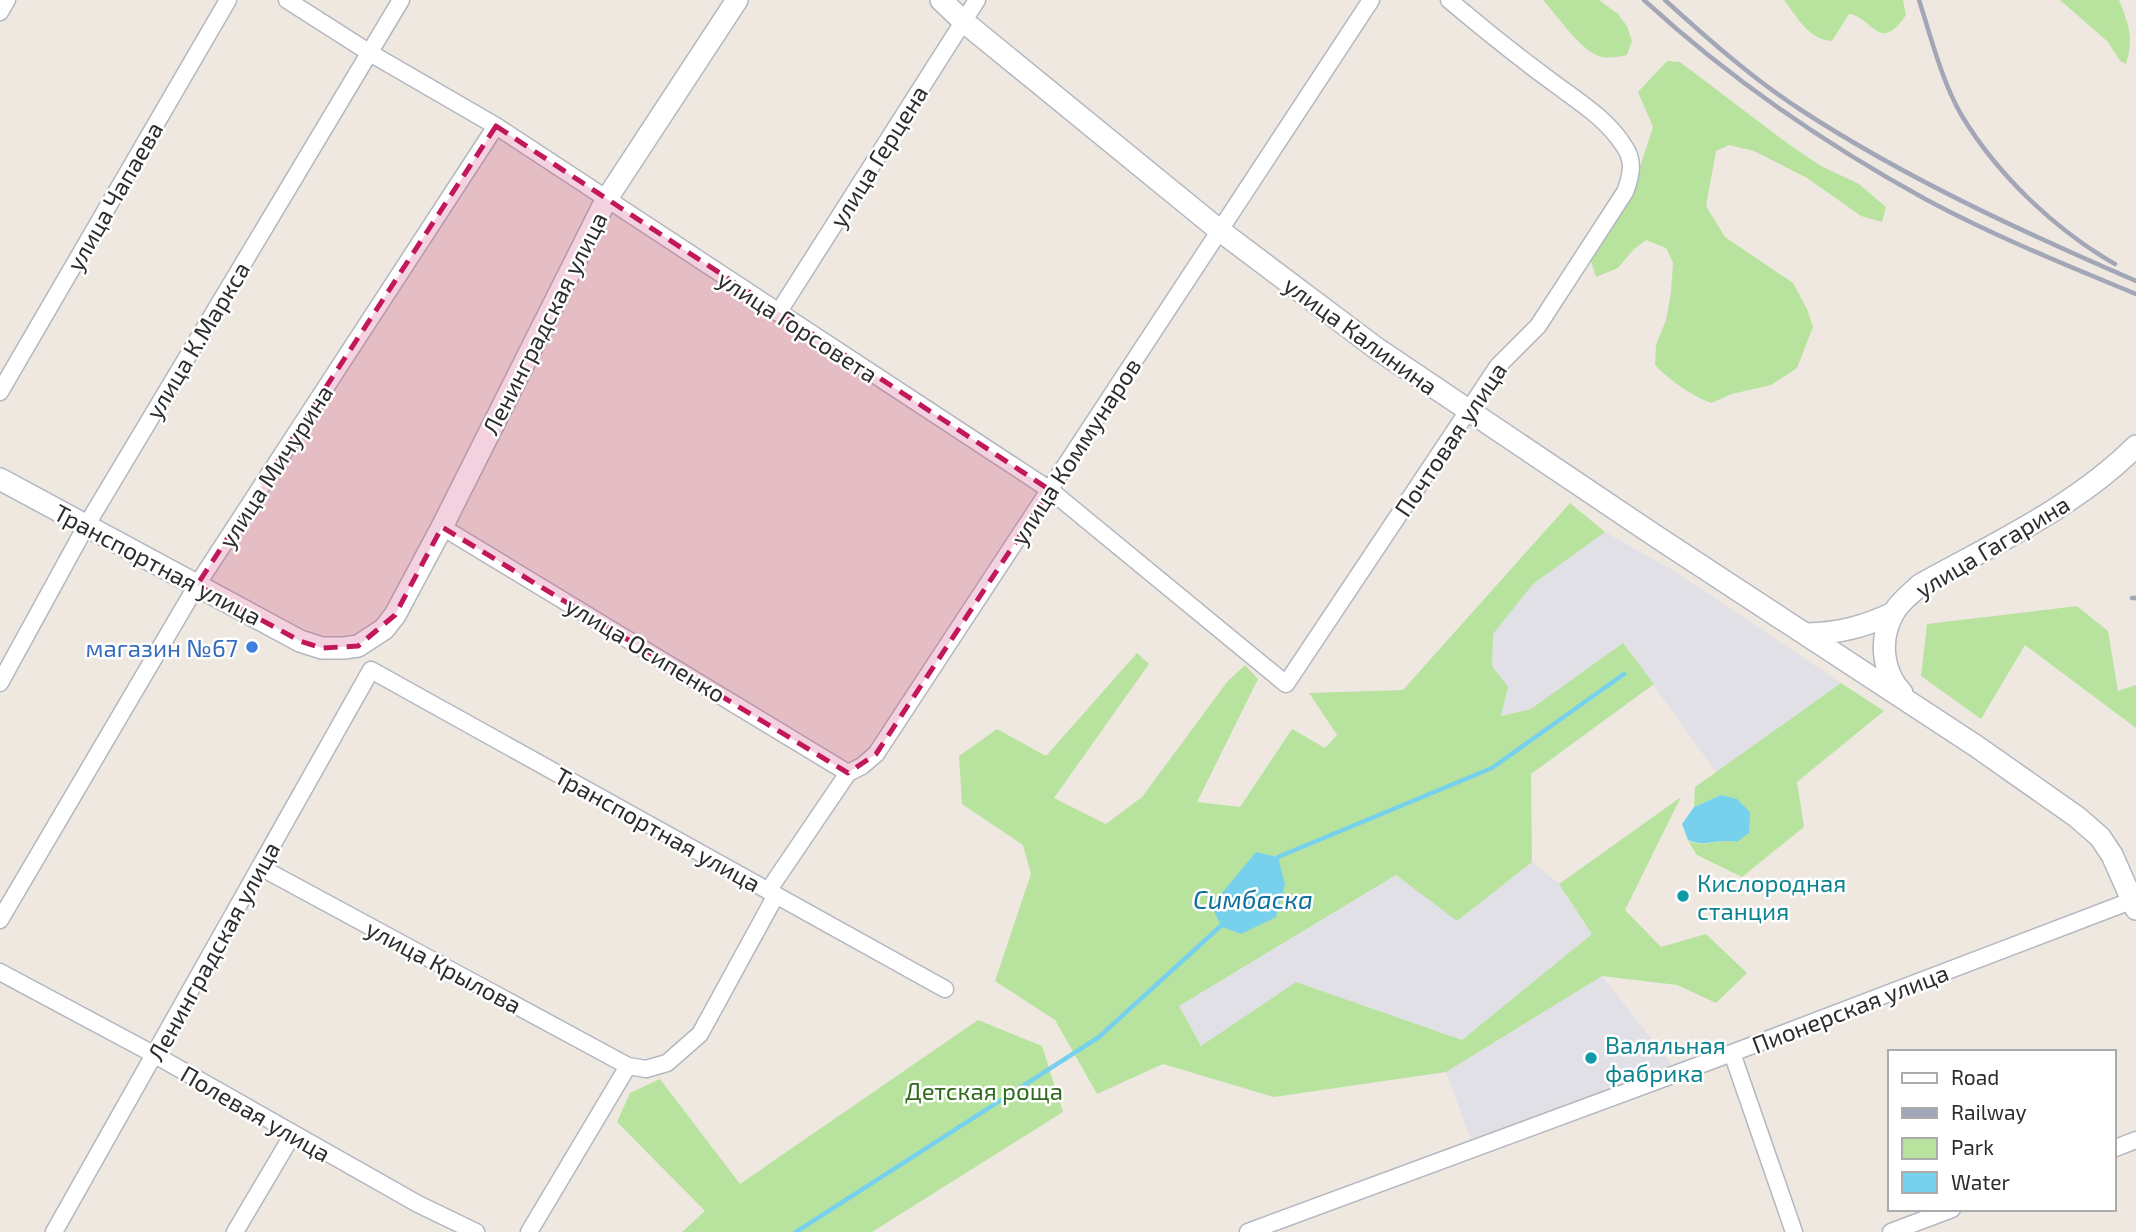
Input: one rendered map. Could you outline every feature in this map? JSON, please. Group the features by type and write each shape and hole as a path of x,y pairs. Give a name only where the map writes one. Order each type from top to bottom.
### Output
{"street":[{"path":"0,12 7,0"},
{"name":"улица Чапаева","path":"0,392 228,0"},
{"name":"улица Горсовета","path":"287,0 496,126 1050,490 1286,684"},
{"name":"улица К.Маркса","path":"0,683 86,526 401,0"},
{"name":"Ленинградская улица","path":"358,646 384,629 395,615 606,200 737,0"},
{"name":"улица Калинина","path":"941,0 963,21 1219,230 1376,348 1467,412 1910,702 2077,817 2100,837 2112,855 2135,903"},
{"name":"улица Герцена","path":"778,313 977,0"},
{"name":"улица Коммунаров","path":"628,1066 646,1069 667,1063 700,1034 772,893 848,773 876,754 1371,0"},
{"name":"Почтовая улица","path":"1286,684 1498,366 1538,326 1625,192 1632,175 1631,161 1625,146 1606,123 1501,44 1449,0"},
{"name":"улица Мичурина","path":"0,920 197,585 496,126"},
{"name":"улица Гагарина","path":"1910,702 1896,687 1885,658 1884,642 1893,613 1920,585 2080,493 2115,467 2136,446"},
{"name":"Транспортная улица","path":"0,479 300,641 322,648 358,646"},
{"name":"улица Осипенко","path":"442,527 848,773"},
{"path":"1807,634 1853,629 1893,613"},
{"path":"358,646 371,670"},
{"name":"Ленинградская улица","path":"54,1232 371,670"},
{"name":"Транспортная улица","path":"371,670 945,989"},
{"name":"улица Крылова","path":"260,867 628,1066"},
{"name":"Пионерская улица","path":"1248,1232 2135,903"},
{"name":"Полевая улица","path":"0,972 155,1055 418,1204 476,1232"},
{"path":"1732,1053 1794,1232"},
{"path":"529,1232 628,1066"},
{"path":"235,1232 293,1134"},
{"path":"2115,1148 2136,1140"},
{"path":"1891,1232 1947,1211"}],"highlighted area":[{"path":"496,126 1050,490 876,754 848,773 442,527 395,615 358,646 322,648 300,641 197,585"}],"shaded area":[{"path":"1605,532 1674,571 1841,683 1716,772 1623,643 1531,709 1500,716 1492,666 1493,634 1533,584"},
{"path":"1532,862 1559,884 1593,934 1462,1040 1296,982 1201,1047 1179,1006 1396,875 1457,921"},
{"path":"1602,976 1672,1065 1471,1139 1446,1072"}],"green space":[{"path":"1543,0 1599,0 1618,14 1627,26 1632,41 1627,55 1606,57 1592,53 1577,40"},
{"path":"1784,0 1903,0 1906,15 1897,27 1882,33 1849,14 1832,41 1824,40 1810,32"},
{"path":"2060,0 2119,0 2129,32 2130,47 2126,64 2120,61 2108,42"},
{"path":"1667,61 1680,62 1791,146 1821,166 1859,184 1886,207 1882,222 1861,216 1807,178 1754,151 1729,145 1716,151 1706,206 1725,237 1793,283 1813,327 1797,368 1771,385 1732,394 1711,403 1681,387 1655,365 1656,345 1666,320 1671,292 1673,263 1666,248 1646,240 1634,249 1618,268 1596,277 1589,255 1636,179 1653,127 1638,92"},
{"path":"1570,503 1605,532 1533,584 1493,634 1492,666 1508,687 1501,716 1531,709 1623,643 1654,684 1531,774 1532,862 1457,921 1396,875 1179,1006 1201,1046 1296,982 1462,1040 1592,934 1559,884 1681,797 1625,910 1661,947 1706,934 1747,973 1716,1003 1677,985 1602,976 1446,1072 1274,1097 1163,1064 1097,1094 1055,1020 995,981 1031,874 1023,845 962,804 959,756 997,729 1046,756 1137,653 1149,664 1054,798 1106,824 1142,797 1227,682 1245,665 1258,679 1197,802 1240,807 1292,729 1325,748 1337,735 1309,693 1403,690"},
{"path":"2077,606 2108,631 2118,691 2136,685 2136,728 2025,645 1981,719 1921,676 1927,624"},
{"path":"1841,683 1884,711 1797,782 1804,827 1742,877 1697,855 1688,841 1700,844 1737,842 1721,795 1694,807 1695,787"},
{"name":"Детская роща","path":"978,1020 1042,1046 1063,1112 872,1232 682,1232 705,1211 617,1122 630,1093 660,1079 740,1184"}],"water":[{"path":"1721,795 1737,799 1750,812 1749,833 1737,842 1700,843 1688,840 1682,824 1694,807"},
{"name":"Симбаска","path":"1256,852 1278,857 1285,884 1276,917 1241,934 1222,927 1211,906"}],"waterway":[{"path":"1275,861 1278,857 1492,768 1624,674"},
{"path":"796,1232 1099,1037 1225,922"}],"railway":[{"path":"1644,0 1744,83 1815,133 1889,179 1978,226 2136,294"},
{"path":"1665,0 1714,44 1766,85 1841,135 1965,203 2136,281"},
{"path":"1919,0 1949,89 1976,138 2010,179 2049,218 2115,264"}],"place":[{"name":"магазин №67","path":"252,647"},
{"name":"Кислородная станция","path":"1683,896"},
{"name":"Валяльная фабрика","path":"1591,1058"}]}
